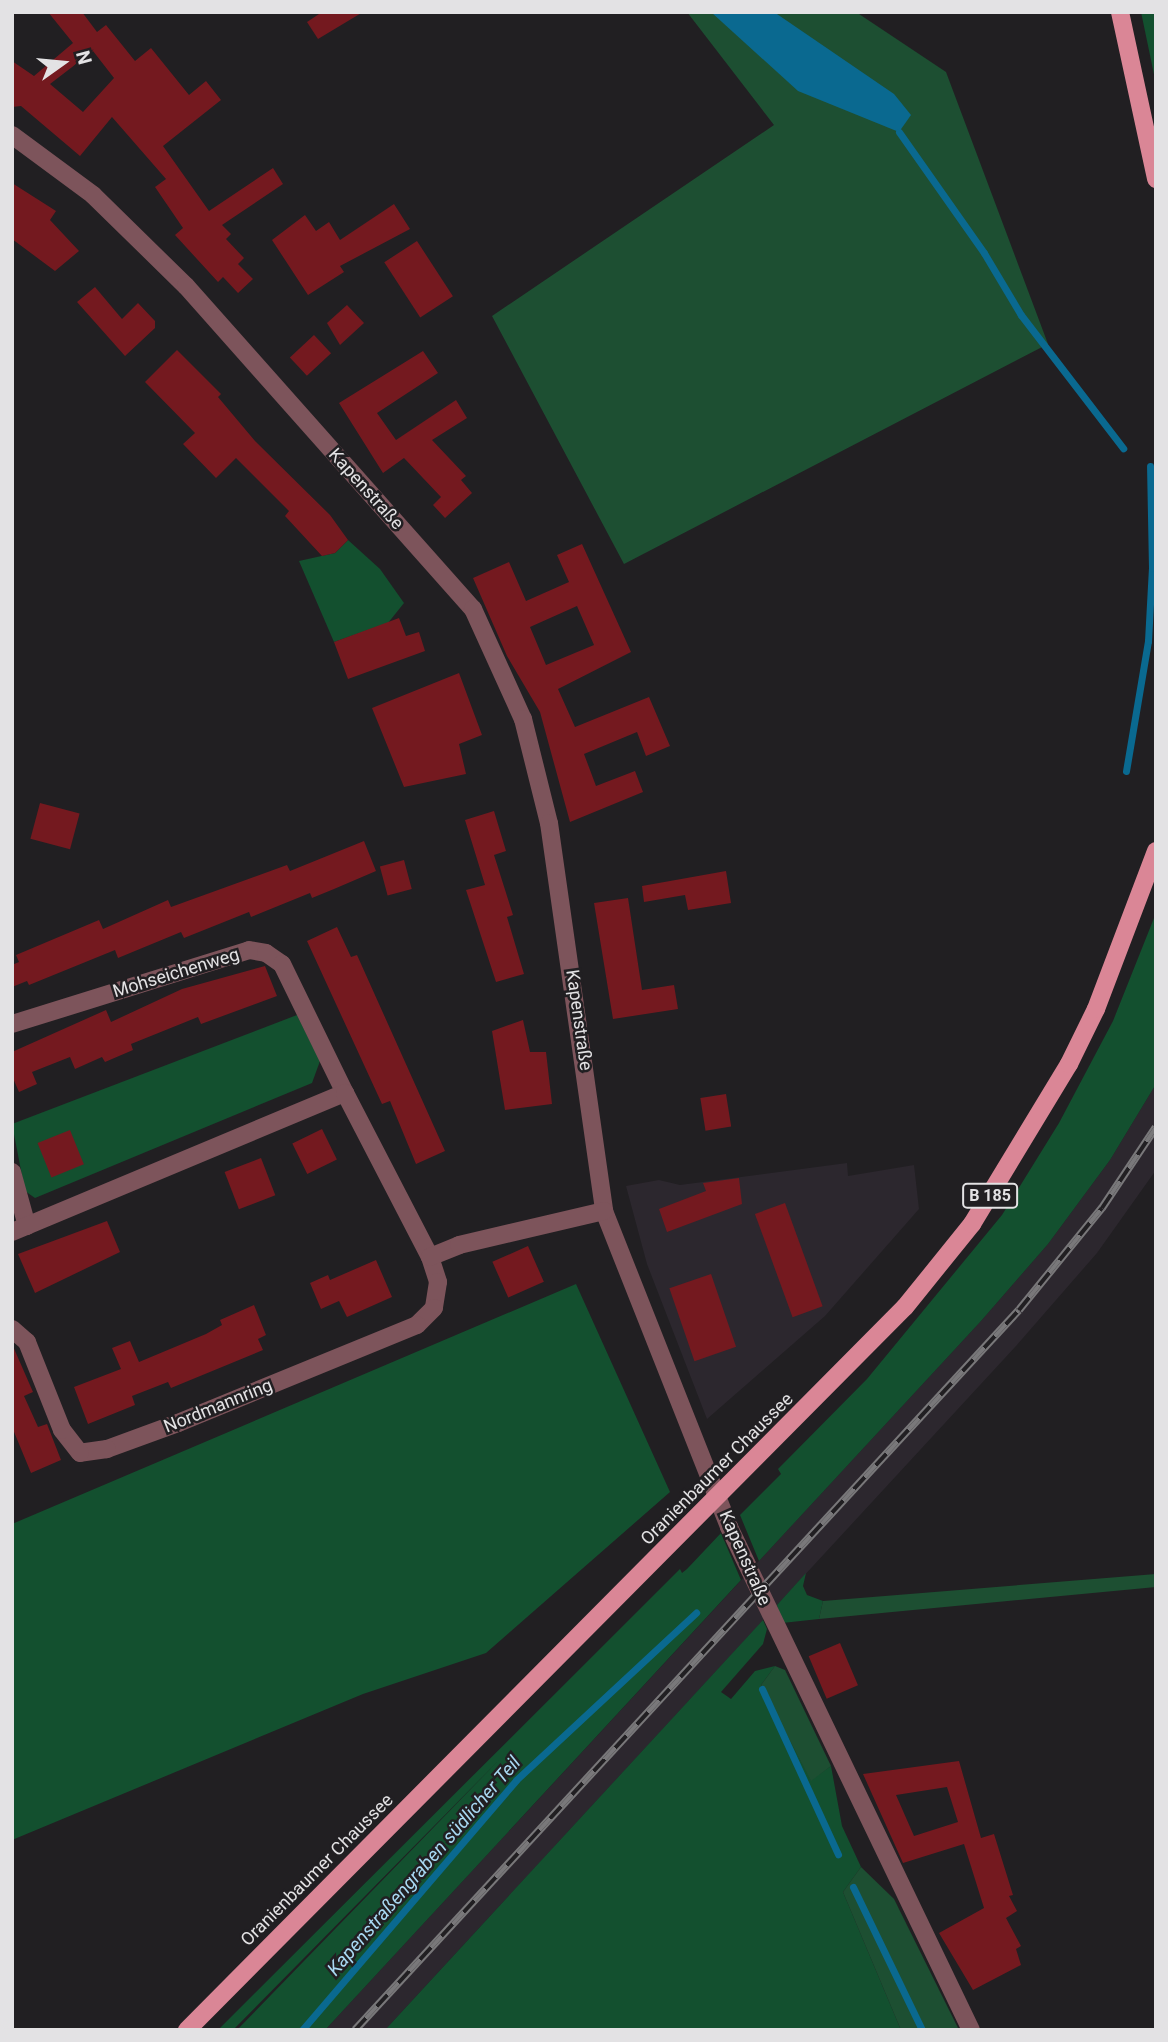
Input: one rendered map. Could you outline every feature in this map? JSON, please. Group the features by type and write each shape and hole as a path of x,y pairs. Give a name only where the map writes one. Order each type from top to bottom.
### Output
{"main road":[{"path":"1120,12 1156,179"},
{"name":"Oranienbaumer Chaussee","path":"187,2030 735,1482 905,1307 972,1224 1032,1130 1080,1042 1133,919 1156,851"}],"street":[{"name":"Kapenstraße","path":"12,135 93,195 186,286 473,609 523,719 549,823 604,1211 729,1527 971,2030"},
{"name":"Mohseichenweg","path":"12,1024 249,950 266,953 282,964 345,1093"},
{"path":"12,1172 20,1229 345,1093"},
{"name":"Nordmannring","path":"12,1329 27,1342 62,1430 80,1453 107,1449 417,1325 434,1308 438,1282 430,1257 345,1093"},
{"path":"430,1257 459,1245 604,1211"}],"shaded area":[{"path":"1156,1084 1156,1170 1097,1253 1016,1346 385,2030 325,2030 981,1321 1048,1244 1110,1160"},
{"path":"847,1163 848,1176 914,1165 919,1209 825,1316 707,1419 647,1264 626,1186 659,1180 680,1185"}],"green space":[{"path":"687,12 856,12 946,72 1048,344 624,564 492,316 774,125"},
{"path":"1141,12 1156,12 1156,84"},
{"path":"348,540 380,569 404,603 388,623 334,642 299,561 335,553"},
{"path":"1156,913 1156,1084 1110,1160 1048,1244 981,1321 759,1561 740,1515 781,1474 778,1469 867,1379 1002,1215 1059,1123 1113,1021"},
{"path":"297,1015 320,1061 312,1083 35,1198 25,1191 12,1124"},
{"path":"576,1284 670,1492 486,1653 363,1694 12,1840 12,1524"},
{"path":"721,1533 741,1580 325,2030 237,2030 500,1759 233,2030 218,2030 680,1569 682,1573 687,1569"},
{"path":"806,1573 803,1586 807,1595 823,1601 819,1619 782,1623 777,1605"},
{"path":"1156,1574 1156,1587 819,1619 823,1601"},
{"path":"763,1620 767,1629 763,1644 721,1692 731,1699 755,1671 775,1666 761,1685 811,1780 831,1766 842,1826 861,1867 843,1892 901,2030 385,2030"},
{"path":"775,1666 785,1670 831,1766 811,1781 761,1685"},
{"path":"861,1867 894,1899 959,2030 901,2030 843,1892"}],"water":[{"path":"711,12 774,12 894,94 911,115 899,132 798,91"}],"building":[{"path":"48,12 82,12 97,32 106,25 135,61 151,48 189,95 206,81 221,100 163,146 209,211 273,168 283,184 222,225 231,234 226,239 244,258 238,264 253,279 238,293 223,277 218,282 175,235 183,228 155,187 166,179 112,117 80,156 21,106 12,107 12,61 34,76 73,43","holes":["93,51 114,78 83,112 50,84"]},
{"path":"322,12 363,12 318,39 307,22"},
{"path":"12,183 56,211 50,220 79,251 55,271 12,239"},
{"path":"394,204 410,229 340,266 344,272 308,295 272,240 305,215 316,231 329,222 340,240"},
{"path":"417,241 453,296 420,318 384,262"},
{"path":"95,287 122,319 138,303 155,321 155,328 125,356 77,302"},
{"path":"347,305 364,323 340,345 327,323"},
{"path":"314,335 331,353 307,376 290,358"},
{"path":"177,350 221,394 218,397 255,441 330,515 348,540 335,553 322,556 285,516 289,511 236,458 216,478 183,444 195,433 145,382"},
{"path":"423,351 438,373 377,413 396,440 456,400 467,418 432,440 466,476 461,480 472,493 445,518 433,505 441,497 404,458 383,473 339,403"},
{"path":"582,544 631,652 558,689 575,727 649,697 670,746 646,756 637,732 584,754 596,786 635,771 643,792 570,822 540,712 507,656 473,578 509,562 526,601 569,582 557,555","holes":["577,606 594,645 546,665 530,627"]},
{"path":"399,618 406,636 419,632 425,651 348,679 334,642"},
{"path":"459,673 482,735 459,744 466,774 404,787 372,708"},
{"path":"40,803 80,814 70,849 30,839"},
{"path":"494,811 506,851 494,855 513,915 507,917 524,974 496,982 466,890 485,885 465,820"},
{"path":"364,841 376,871 334,889 312,898 310,893 251,917 249,912 184,938 181,932 118,958 115,950 29,985 27,981 12,987 12,965 19,962 16,955 99,920 103,929 168,900 171,907 287,865 290,871"},
{"path":"404,860 412,889 388,895 380,866"},
{"path":"726,871 731,903 688,910 685,895 644,902 642,886"},
{"path":"628,898 642,990 674,985 678,1009 613,1019 594,903"},
{"path":"337,927 351,957 357,955 445,1151 416,1164 390,1101 382,1104 307,941"},
{"path":"265,966 277,996 201,1024 198,1017 131,1044 133,1050 105,1062 102,1057 75,1069 70,1057 32,1072 37,1084 19,1092 12,1076 12,1052 106,1010 111,1022 182,989"},
{"path":"523,1020 530,1052 546,1052 552,1104 505,1110 492,1031"},
{"path":"726,1094 731,1127 705,1131 700,1098"},
{"path":"322,1129 337,1160 307,1174 292,1143"},
{"path":"70,1130 84,1164 51,1177 38,1143"},
{"path":"261,1158 275,1195 239,1209 225,1172"},
{"path":"739,1178 742,1204 667,1232 659,1209 706,1191 703,1183"},
{"path":"785,1203 823,1306 793,1317 755,1214"},
{"path":"107,1221 120,1252 35,1293 18,1254"},
{"path":"528,1246 544,1282 508,1297 492,1262"},
{"path":"376,1260 392,1297 347,1317 339,1301 321,1309 310,1283 328,1275 330,1280"},
{"path":"711,1274 736,1347 694,1361 669,1288"},
{"path":"254,1305 266,1335 258,1339 263,1350 171,1388 168,1382 132,1396 135,1405 88,1424 74,1387 121,1369 112,1348 130,1341 139,1362 206,1334 222,1325 220,1320"},
{"path":"12,1344 33,1392 24,1396 38,1427 47,1424 61,1460 31,1473 12,1427"},
{"path":"840,1643 858,1685 827,1699 809,1656"},
{"path":"959,1761 981,1838 994,1834 1013,1895 1009,1896 1017,1911 1006,1918 1021,1946 1016,1949 1021,1965 973,1990 939,1933 984,1908 964,1844 903,1863 863,1774","holes":["947,1787 958,1822 914,1836 896,1795"]}],"waterway":[{"path":"899,132 984,253 1021,315 1123,448"},
{"path":"1126,771 1148,641 1152,568 1150,466"},
{"name":"Kapenstraßengraben südlicher Teil","path":"302,2030 516,1780 696,1613"},
{"name":"Kapenstraßengraben südlicher Teil","path":"762,1689 838,1854"},
{"name":"Kapenstraßengraben südlicher Teil","path":"853,1887 922,2030"}],"railway":[{"path":"355,2030 1019,1310 1102,1208 1156,1127"}]}
